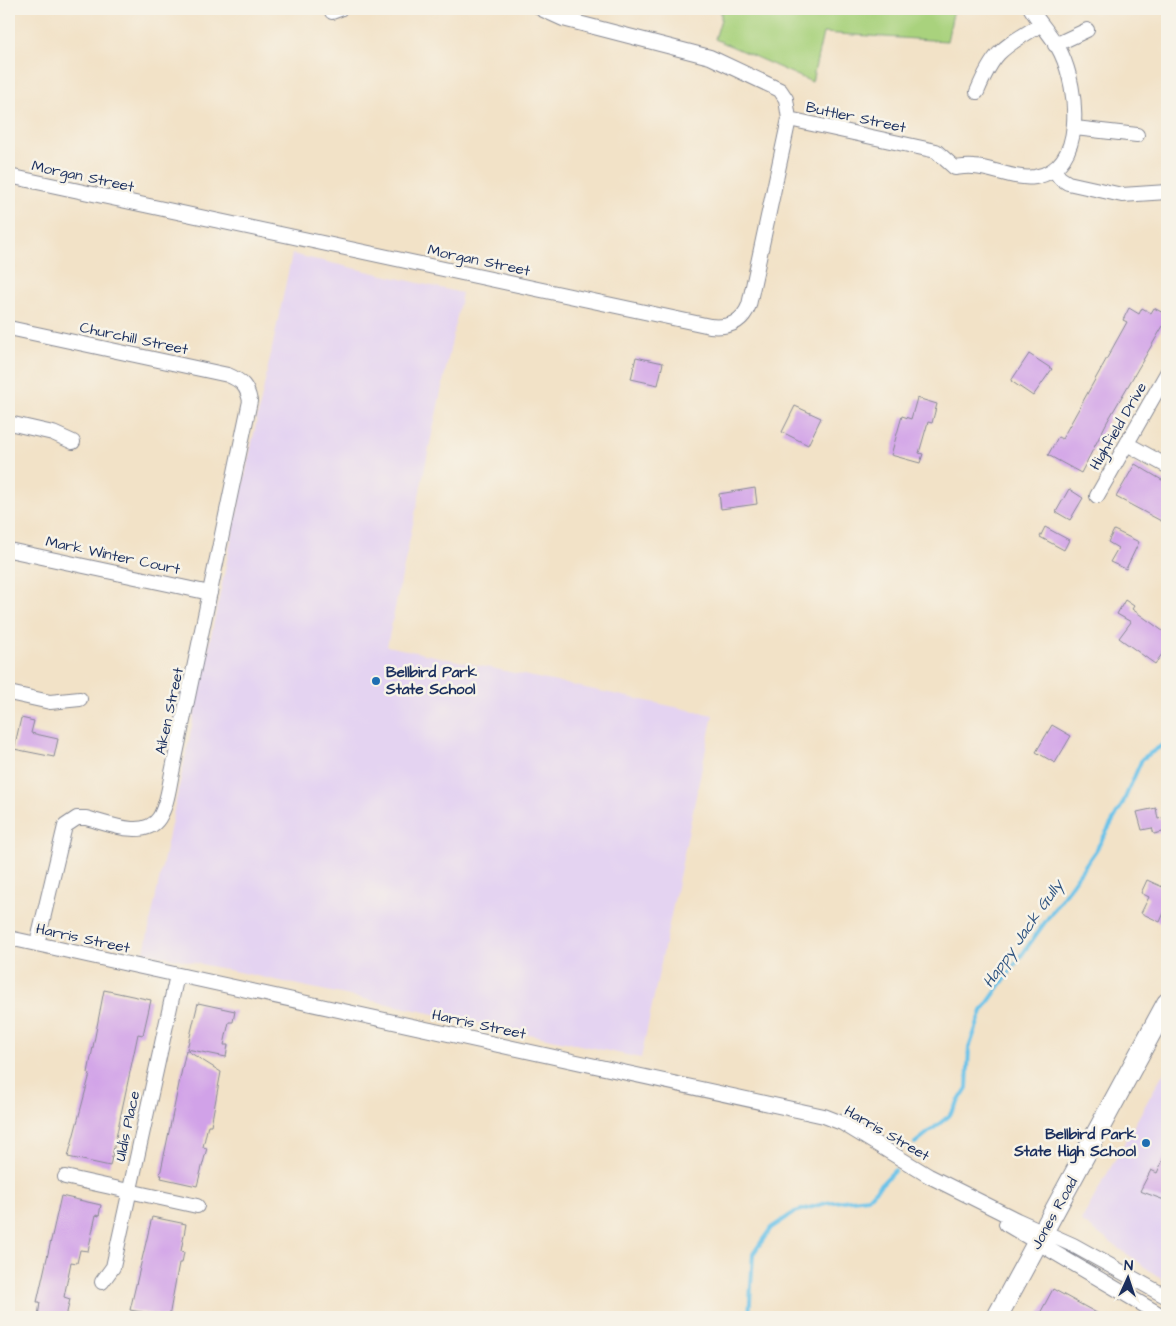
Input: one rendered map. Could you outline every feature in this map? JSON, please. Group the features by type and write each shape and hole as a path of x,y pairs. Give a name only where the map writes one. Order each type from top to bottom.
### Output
{"street":[{"name":"Buttler Street","path":"541,9 564,19 722,61 780,90 786,99 789,119 936,151 955,168 975,167 1033,177 1054,170"},
{"path":"1031,9 1040,25 1061,52 1073,93 1074,128 1061,165 1054,170 1060,178 1068,183 1122,195 1167,192"},
{"path":"977,92 988,66 1000,50 1040,25"},
{"path":"1055,45 1087,30"},
{"name":"Morgan Street","path":"9,176 700,324 722,327 733,324 740,319 749,305 789,119"},
{"path":"1074,128 1137,135"},
{"name":"Churchill Street","path":"9,328 228,374 242,380 248,390"},
{"name":"Highfield Drive","path":"1097,496 1167,374"},
{"name":"Aiken Street","path":"36,944 65,826 70,821 86,818 141,830 155,824 160,817 172,773 250,401 248,390"},
{"path":"9,423 53,433 73,442"},
{"path":"1127,444 1167,466"},
{"name":"Mark Winter Court","path":"9,550 210,592"},
{"path":"9,693 50,702 80,699"},
{"name":"Harris Street","path":"9,938 803,1110 842,1123 929,1176 1017,1220 1041,1237"},
{"name":"Uldis Place","path":"102,1282 114,1267 177,974"},
{"name":"Jones Road","path":"997,1317 1167,1003"},
{"path":"65,1177 197,1206"},
{"path":"1041,1237 1073,1245 1167,1297"},
{"path":"1041,1237 1164,1317"}],"shaded area":[{"name":"Bellbird Park State School","path":"292,254 462,293 387,646 713,715 641,1058 144,952"},
{"name":"Bellbird Park State High School","path":"1167,1066 1167,1283 1081,1221"}],"green space":[{"path":"721,9 954,9 947,41 823,33 812,82 715,39 721,19"}],"building":[{"path":"1129,308 1139,314 1142,308 1151,313 1154,308 1167,315 1167,319 1107,422 1081,473 1048,455 1058,437 1062,439 1127,322 1123,320"},
{"path":"1029,354 1052,369 1033,396 1011,381"},
{"path":"636,357 663,363 658,385 631,379"},
{"path":"917,398 937,404 932,423 928,422 919,453 923,454 920,463 891,455 902,416 911,419"},
{"path":"795,406 821,418 808,445 782,432"},
{"path":"1135,464 1167,483 1167,514 1163,522 1116,497"},
{"path":"755,488 757,504 721,509 719,494"},
{"path":"1069,489 1083,498 1070,520 1056,512"},
{"path":"1045,527 1069,540 1064,550 1040,537"},
{"path":"1114,530 1139,542 1126,569 1110,562 1118,548 1108,542"},
{"path":"1125,600 1134,606 1132,609 1167,634 1167,647 1155,664 1119,638 1131,622 1117,614"},
{"path":"21,718 34,721 31,733 58,739 54,757 14,749"},
{"path":"1052,725 1071,736 1055,763 1036,752"},
{"path":"1156,808 1158,819 1167,817 1167,831 1154,834 1152,828 1142,830 1137,812"},
{"path":"1147,880 1167,889 1167,906 1160,922 1141,913 1149,897 1141,893"},
{"path":"104,990 151,1000 143,1035 138,1034 110,1166 68,1157 90,1074 88,1073"},
{"path":"198,1003 235,1011 233,1022 229,1022 224,1045 228,1045 226,1057 187,1049"},
{"path":"186,1050 221,1072 211,1125 208,1125 203,1147 207,1148 197,1186 161,1178 162,1175 160,1175"},
{"path":"1167,1151 1167,1201 1140,1191 1151,1170 1157,1173"},
{"path":"61,1196 101,1205 99,1216 96,1215 88,1251 80,1250 77,1263 71,1262 64,1297 70,1299 66,1317 38,1317 40,1302 37,1302"},
{"path":"152,1217 186,1224 181,1251 184,1252 182,1263 179,1263 169,1317 130,1310"},
{"path":"1053,1289 1104,1317 1038,1317"}],"waterway":[{"name":"Happy Jack Gully","path":"915,1143 949,1116 967,1088 969,1048 982,1011 1096,850 1122,805 1142,759 1167,742"},
{"name":"Happy Jack Gully","path":"749,1317 753,1254 771,1228 795,1212 826,1203 868,1198 895,1170"}],"place":[{"name":"Bellbird Park State School","path":"376,681"},
{"name":"Bellbird Park State High School","path":"1146,1143"}]}
